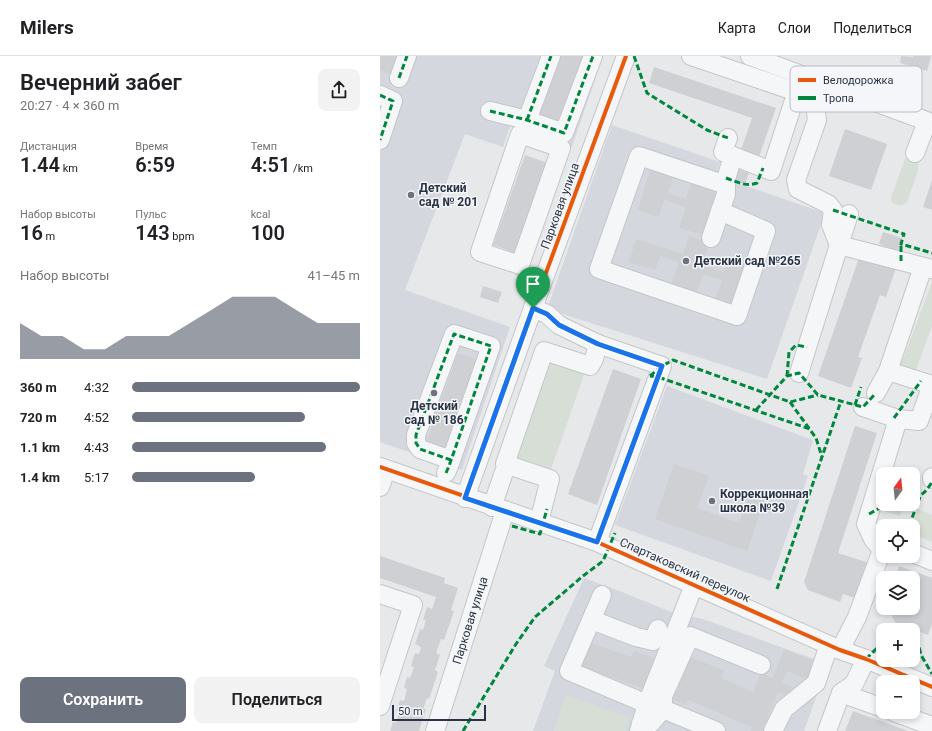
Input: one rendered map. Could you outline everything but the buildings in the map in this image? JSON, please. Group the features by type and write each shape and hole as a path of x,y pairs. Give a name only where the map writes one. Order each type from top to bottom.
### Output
{"street":[{"path":"399,78 407,56"},
{"path":"527,120 551,56"},
{"path":"490,111 527,120 564,133 593,56"},
{"name":"Парковая улица","path":"465,498 626,56"},
{"path":"691,56 790,90"},
{"path":"761,58 790,70"},
{"path":"380,95 394,101 380,140"},
{"path":"728,138 723,152 772,171 791,112"},
{"path":"816,112 817,120 796,180 798,189 828,204 833,210 831,225 839,245"},
{"path":"903,112 930,122 915,153"},
{"path":"561,148 520,265 480,252 520,134 561,148 578,154"},
{"path":"720,211 766,231 737,316 599,269 639,156 726,185"},
{"path":"711,238 726,194 726,179 733,156"},
{"path":"799,373 849,214"},
{"path":"839,245 928,268 888,371 876,393"},
{"path":"533,308 547,314 559,325 598,344 662,366 597,542"},
{"path":"454,334 491,346 448,466 420,449 416,443 416,435 454,334"},
{"path":"539,522 550,479 505,464 544,351 590,366 594,359 598,344"},
{"path":"863,407 898,419 919,421 932,385 888,371"},
{"path":"876,543 872,539 866,524 898,419"},
{"path":"380,487 383,469"},
{"name":"Спартаковский переулок","path":"383,469 597,542 834,647 932,687"},
{"name":"Парковая улица","path":"435,731 498,509 504,472"},
{"path":"920,556 932,561"},
{"path":"774,731 784,709 816,683 834,647 857,617 877,563"},
{"path":"655,706 670,645 694,585"},
{"path":"380,594 413,605 380,706"},
{"path":"602,596 570,671 716,731"},
{"path":"592,620 636,637 656,635 663,642 670,645"},
{"path":"640,727 663,696 690,636 761,665"},
{"path":"827,731 841,693 854,684 866,659"},
{"path":"841,693 876,706"},
{"path":"913,719 932,726"}],"shaded area":[{"path":"380,56 603,56 572,147 510,126 503,147 465,134 405,290 510,327 462,470 380,442"},
{"name":"Детский сад №265","path":"612,125 720,162 716,176 825,213 767,379 547,309"},
{"path":"910,158 917,160 918,171 907,202 902,205 898,205 892,203 891,198 905,159"},
{"path":"932,282 932,326 914,375 899,370"},
{"path":"548,359 586,369 549,475 514,463"},
{"name":"Коррекционная школа №39","path":"667,386 813,440 803,474 808,476 771,581 615,525"},
{"path":"920,510 932,515 932,542 920,537 920,519 914,519 917,511"},
{"path":"884,511 902,511 900,516"},
{"path":"584,578 676,614 703,619 828,664 804,731 533,731 555,671 544,666"},
{"path":"566,695 630,718 625,731 553,731"}],"marked path":[{"path":"399,78 407,56"},
{"path":"527,120 551,56"},
{"path":"490,111 527,120 564,133 593,56"},
{"path":"634,56 647,93 707,130 728,138"},
{"path":"380,95 393,101 380,140"},
{"path":"726,178 742,184 757,183 763,168"},
{"path":"833,210 904,234 901,244 932,253"},
{"path":"901,244 901,261"},
{"path":"446,473 449,466 491,346 454,334 416,435 416,443 420,449 451,460"},
{"path":"787,376 789,352 796,345 807,347"},
{"path":"650,376 662,366 673,360 790,402 818,395"},
{"path":"756,410 787,376 799,373 818,395 863,407 876,393"},
{"path":"650,376 658,377 810,429"},
{"path":"894,418 921,381"},
{"path":"855,405 861,387"},
{"path":"777,589 841,401"},
{"path":"790,402 816,438 822,457"},
{"path":"920,494 928,488 932,482"},
{"path":"512,526 540,534 547,509"},
{"path":"869,514 876,510"},
{"path":"912,519 915,511"},
{"path":"463,731 516,644 535,617 603,561 615,533"},
{"path":"866,659 876,649"},
{"path":"920,651 932,674"}],"cycle path":[{"path":"465,498 626,56"},
{"path":"380,467 597,542 840,650 866,659 932,687"}],"place":[{"name":"Детский сад № 201","path":"411,195"},
{"name":"Детский сад №265","path":"686,261"},
{"name":"Детский сад № 186","path":"434,393"},
{"name":"Коррекционная школа №39","path":"712,501"}],"route":[{"path":"533,308 547,314 559,325 598,344 662,366 597,542 465,498 533,308"}]}
